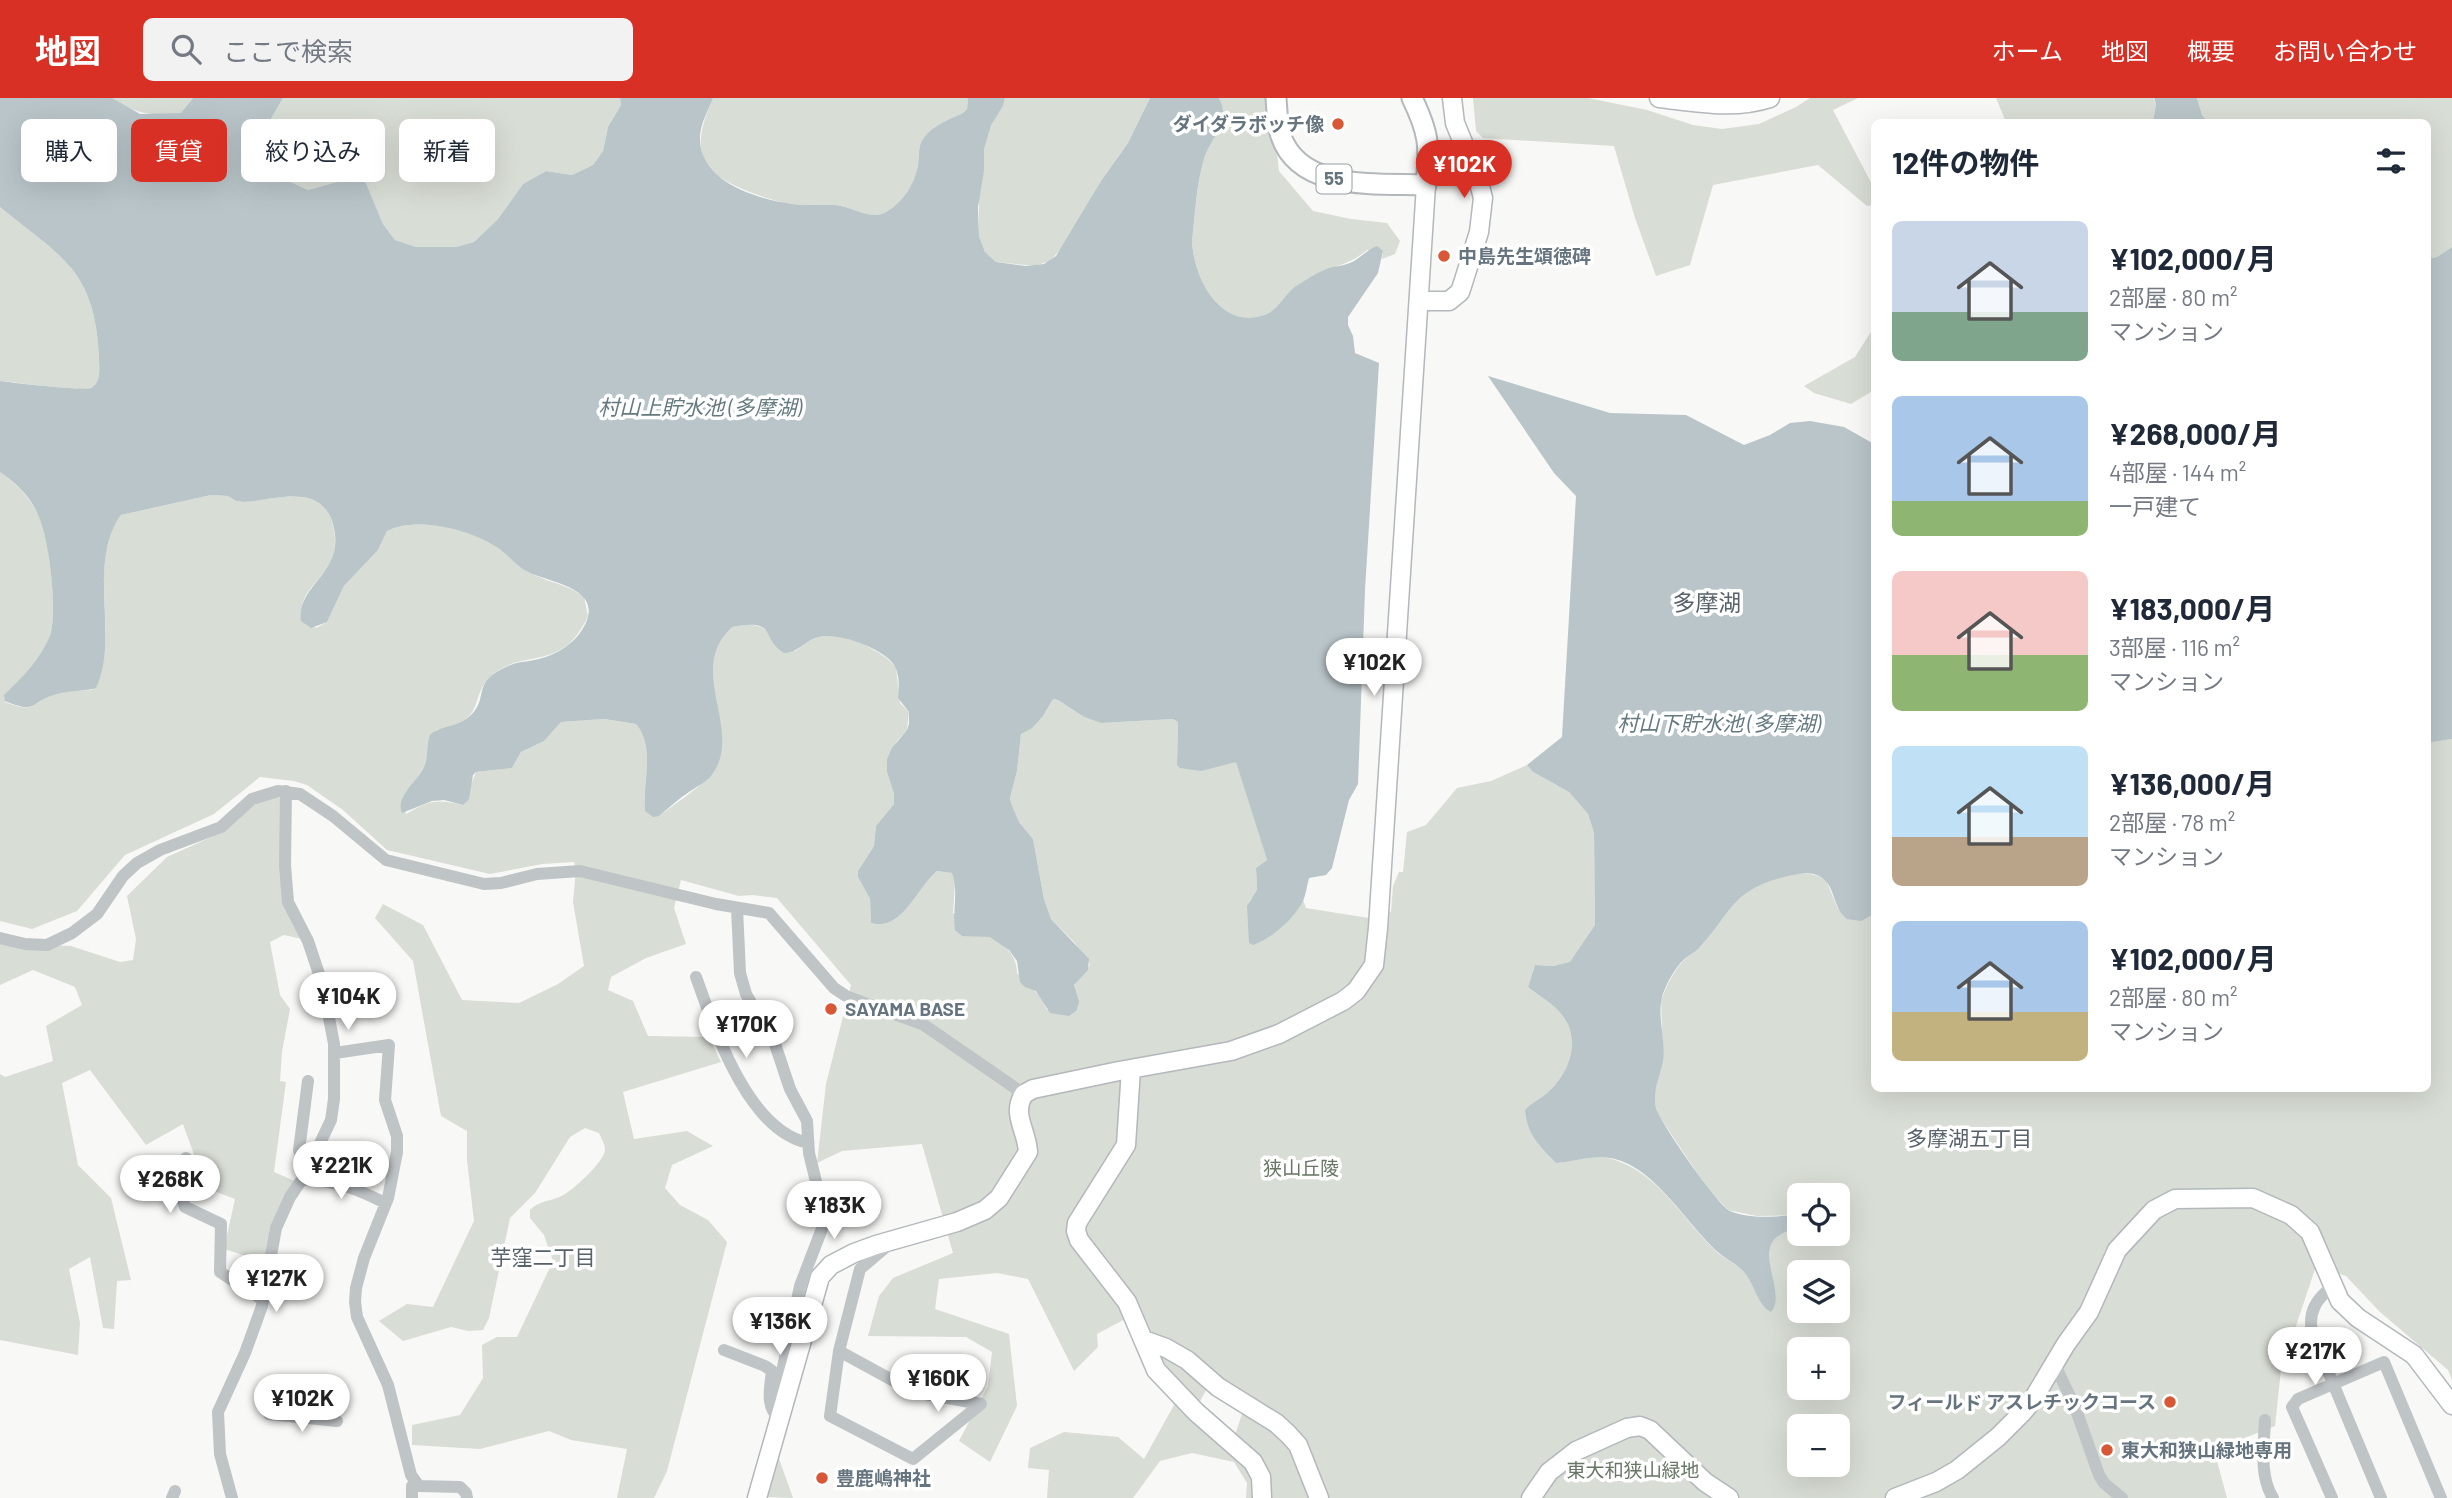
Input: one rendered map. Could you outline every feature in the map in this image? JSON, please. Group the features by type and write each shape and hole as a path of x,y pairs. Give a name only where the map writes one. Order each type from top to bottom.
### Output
{"main road":[{"name":"55","path":"1276,98 1281,136 1302,165 1323,177 1336,180 1426,185"},
{"path":"1412,98 1427,131 1429,160 1426,185"}],"street":[{"path":"1420,301 1449,301 1457,295 1469,265 1482,218 1482,190 1455,123 1452,98"},
{"path":"1659,98 1730,105 1770,98"},
{"path":"757,1498 820,1277 839,1260 876,1245 974,1216 999,1198 1028,1152 1017,1112 1024,1094 1033,1089 1231,1051 1279,1034 1350,997 1364,983 1374,965 1426,185"},
{"path":"0,938 36,945 47,945 61,939 87,924 123,876 144,858 225,825 260,795 286,791 300,794 333,816 386,860 484,884 537,874 580,871 643,888 737,908 765,911 773,915 834,988 846,996 924,1025 1024,1094"},
{"path":"232,1498 220,1454 218,1412 245,1353 263,1300 276,1227 331,1120 334,1099 335,1053 320,975 308,941 288,902 285,865 286,791"},
{"path":"737,908 738,962 746,994 775,1044 790,1089 807,1121 808,1143 823,1226 800,1286 779,1386 782,1413"},
{"path":"696,977 734,1073 766,1116 792,1138 808,1143"},
{"path":"335,1053 389,1045 385,1100 397,1136 397,1152 385,1203 364,1258 356,1288 357,1317 388,1385 411,1475 419,1486 460,1487 467,1498"},
{"path":"1131,1069 1126,1145 1077,1223 1076,1231 1084,1250 1127,1302 1156,1370 1205,1421 1253,1462 1261,1477 1262,1498"},
{"path":"304,1177 299,1150 308,1081"},
{"path":"186,1158 174,1171 185,1208 222,1224 220,1272 263,1300"},
{"path":"304,1177 342,1184 385,1203"},
{"path":"1895,1498 1936,1482 1988,1447 2032,1401 2089,1312 2117,1250 2154,1210 2175,1199 2253,1198 2291,1215 2310,1233 2318,1246 2332,1287 2340,1301 2358,1318 2414,1355 2452,1405"},
{"path":"839,1351 914,1392 981,1404 913,1459 830,1416 839,1351 860,1269 895,1240"},
{"path":"2332,1287 2321,1295 2314,1305 2310,1323 2332,1384 2381,1498"},
{"path":"1144,1340 1167,1348 1187,1360 1219,1387 1276,1423 1297,1446 1319,1498"},
{"path":"724,1350 772,1371 770,1405 773,1413 782,1413"},
{"path":"2332,1498 2292,1407 2298,1399 2384,1362 2441,1498"},
{"path":"2054,1363 2075,1406 2099,1475 2104,1483 2122,1498"},
{"path":"269,1414 337,1421"},
{"path":"2265,1420 2265,1486 2273,1498"},
{"path":"1531,1498 1549,1472 1566,1457 1618,1431 1640,1426 1650,1430 1705,1482 1729,1498"},
{"path":"412,1498 411,1492 416,1482"}],"green space":[{"path":"112,98 193,98 181,113 161,114 137,111"},
{"path":"283,98 620,98 621,105 608,127 603,151 593,165 572,175 546,171 523,184 498,219 474,242 456,247 416,247 395,240 383,224 364,182 385,182 385,119 271,119"},
{"path":"713,98 968,98 967,109 963,113 926,134 920,148 916,175 904,196 886,212 874,215 835,205 797,205 778,201 749,192 721,178 704,159 701,149 703,126"},
{"path":"1005,98 1150,98 1128,143 1101,181 1067,242 1050,261 1034,266 996,262 985,252 979,236 979,192 984,171 984,150 991,124"},
{"path":"1219,98 1276,98 1279,171 1313,211 1387,223 1400,241 1395,254 1382,259 1383,251 1367,250 1354,259 1298,285 1272,311 1264,315 1248,318 1234,315 1222,308 1204,285 1192,242 1201,169 1222,122"},
{"path":"1473,98 1588,98 1647,110 1693,125 1722,129 1759,124 1810,98 1858,98 1833,110 1871,182 1871,205 1867,206 1818,165 1713,185 1690,265 1656,276 1635,218 1614,146 1483,138 1476,131"},
{"path":"1996,98 2153,98 2156,104 2154,119 2005,119"},
{"path":"2197,98 2452,98 2452,247 2431,258 2431,119 2205,119"},
{"path":"290,182 337,182 308,190"},
{"path":"0,207 58,254 82,285 91,304 99,358 98,379 91,388 63,388 0,381"},
{"path":"1871,332 1871,392 1851,404 1814,393 1804,386 1855,357"},
{"name":"狭山丘陵","path":"0,472 22,492 39,516 51,575 53,609 50,634 36,661 5,702 16,706 29,707 58,693 92,690 101,671 105,650 105,557 110,535 121,515 211,495 228,496 244,502 297,497 320,504 328,512 335,535 333,555 330,564 309,590 302,605 301,615 316,628 327,622 344,586 378,550 387,531 413,525 443,526 472,534 500,549 525,570 584,597 588,616 566,646 554,653 503,668 485,683 474,709 465,720 452,727 436,730 424,767 401,803 406,814 433,802 463,805 476,772 512,768 521,752 544,741 561,722 603,719 636,724 642,733 647,755 645,811 659,816 697,788 713,771 719,753 720,735 712,679 713,661 718,644 731,627 757,626 766,631 774,643 795,651 809,641 833,636 843,637 874,650 896,668 900,703 909,712 907,730 887,759 894,804 876,826 874,846 858,871 858,877 870,899 871,923 882,924 900,915 937,871 953,873 953,913 994,937 1011,953 1017,973 1041,997 1047,1010 1077,1010 1075,985 1090,964 1074,942 1051,919 1044,899 1033,839 1019,822 1010,798 1017,771 1021,734 1043,716 1053,699 1084,717 1101,723 1173,719 1178,722 1177,765 1236,761 1267,860 1256,868 1257,891 1249,902 1281,927 1303,900 1306,908 1369,918 1391,912 1393,886 1399,872 1403,872 1407,832 1426,825 1457,788 1491,781 1527,765 1533,772 1569,792 1588,814 1594,833 1595,925 1570,963 1535,965 1528,987 1562,1015 1568,1025 1572,1046 1567,1067 1555,1085 1525,1110 1531,1133 1556,1163 1608,1158 1646,1176 1718,1253 1745,1272 1763,1305 1775,1296 1769,1259 1771,1245 1782,1234 1787,1232 1787,1246 1850,1246 1850,1183 1787,1183 1787,1215 1757,1216 1728,1210 1708,1189 1657,1113 1654,1096 1663,1059 1661,1001 1665,990 1681,963 1701,946 1724,913 1742,895 1778,877 1803,873 1826,880 1838,909 1871,914 1871,1092 2431,1092 2431,742 2452,739 2452,1380 2448,1370 2380,1312 2346,1276 2316,1266 2295,1329 2285,1332 2275,1426 2214,1450 2227,1498 1246,1498 1247,1483 1234,1462 1192,1453 1160,1461 1133,1498 1047,1498 1049,1470 1028,1468 1030,1448 1064,1432 1118,1437 1144,1459 1174,1405 1152,1375 1125,1319 1097,1334 1098,1347 1074,1371 1028,1279 997,1273 939,1279 935,1309 1009,1334 1017,1406 990,1462 959,1441 988,1386 992,1352 966,1337 868,1336 879,1296 893,1278 953,1253 922,1144 842,1151 817,1163 826,1084 851,985 777,898 739,896 681,880 674,908 686,944 646,958 611,977 608,990 633,1001 648,1036 709,1037 721,1062 623,1092 634,1139 687,1131 713,1146 672,1165 665,1188 680,1205 708,1220 727,1242 667,1471 654,1498 617,1498 627,1449 571,1440 549,1431 480,1449 412,1445 412,1425 460,1415 483,1378 482,1345 497,1337 517,1337 553,1261 544,1235 530,1218 530,1210 565,1194 595,1167 605,1149 599,1133 585,1128 570,1137 535,1193 510,1218 489,1318 483,1330 468,1331 451,1327 403,1341 379,1321 407,1304 433,1307 474,1221 467,1160 467,1131 441,1116 413,961 375,918 383,904 423,925 462,1000 519,1003 558,984 584,966 573,902 576,869 574,862 542,864 490,874 387,850 343,810 307,785 260,777 214,814 125,855 77,911 32,929 0,921","holes":["1213,1378 1247,1399 1233,1441 1195,1410"]},
{"path":"278,796 283,802 281,869 302,939 284,935 270,942 280,995 290,1009 282,1052 280,1081 286,1082 274,1172 297,1182 260,1290 244,1282 256,1259 224,1249 235,1199 206,1188 183,1124 146,1145 90,1070 62,1083 78,1165 111,1198 131,1280 117,1281 114,1329 103,1328 90,1257 69,1269 80,1323 78,1355 0,1340 0,1074 5,1077 53,1061 46,1026 82,1005 75,987 33,970 0,985 0,943 71,946 120,962 133,960 136,939 127,896 167,857 218,834 257,803"},
{"path":"776,1450 793,1498 763,1497"}],"water":[{"name":"村山上貯水池 (多摩湖)","path":"0,98 112,98 140,114 181,113 193,98 283,98 271,119 241,119 241,182 290,182 308,190 337,182 364,182 383,224 395,240 416,247 456,247 474,242 498,219 523,184 546,171 572,175 593,165 603,151 608,127 621,105 620,98 713,98 700,138 702,153 719,177 747,193 778,202 835,205 874,215 892,208 907,192 914,179 919,148 926,134 941,123 963,113 967,109 968,98 1005,98 991,125 984,150 984,171 978,207 979,236 985,252 996,262 1026,266 1044,264 1056,256 1101,181 1128,143 1150,98 1219,98 1222,122 1201,169 1192,242 1204,285 1222,308 1234,315 1248,318 1264,315 1273,310 1292,289 1316,274 1350,263 1377,246 1383,251 1378,273 1348,317 1355,353 1379,363 1365,590 1358,784 1349,800 1332,868 1326,875 1309,878 1303,901 1282,927 1260,942 1253,945 1249,943 1247,906 1257,890 1256,868 1267,860 1236,762 1201,771 1180,768 1177,765 1178,722 1173,719 1101,723 1084,717 1053,699 1043,716 1032,728 1021,734 1017,771 1010,798 1019,822 1033,839 1044,899 1051,919 1089,959 1088,970 1074,985 1079,1002 1077,1010 1069,1016 1050,1013 1036,991 1020,982 1017,961 1009,950 990,937 962,936 955,930 955,887 952,873 937,871 900,915 882,924 871,923 870,899 858,877 858,871 874,846 876,826 894,804 887,759 909,724 909,712 898,698 899,681 896,669 881,653 860,643 837,637 819,637 784,653 762,627 756,625 732,627 719,644 713,663 713,682 722,740 720,758 711,776 659,816 653,817 645,811 647,755 642,733 636,724 604,719 561,722 544,741 521,752 512,768 476,772 473,775 469,799 463,805 444,800 432,801 402,813 401,802 425,765 430,735 467,719 480,701 485,683 497,672 514,664 550,655 573,641 587,620 589,609 586,600 570,587 528,572 499,549 471,534 442,526 412,525 387,531 378,550 344,586 327,622 311,628 301,621 302,608 306,596 334,554 335,539 332,521 326,509 317,502 294,496 244,502 228,496 211,495 121,515 111,534 106,556 105,647 103,668 96,688 57,694 29,707 5,701 4,695 30,668 50,635 53,593 49,558 39,517 23,492 0,472 0,381 91,388 98,379 99,358 91,304 71,268 58,254 0,207"},
{"path":"2154,98 2197,98 2205,119 2154,119 2156,104"},
{"path":"2452,247 2452,739 2431,742 2431,258"},
{"name":"村山下貯水池 (多摩湖)","path":"1488,376 1610,413 1686,415 1744,445 1770,435 1790,423 1810,421 1844,427 1871,442 1871,916 1861,921 1847,919 1839,909 1828,885 1815,874 1800,874 1769,881 1755,887 1735,902 1698,949 1679,965 1666,986 1661,1005 1664,1053 1655,1102 1660,1116 1702,1180 1723,1206 1738,1214 1787,1216 1787,1232 1776,1238 1770,1248 1770,1266 1776,1297 1771,1312 1762,1304 1744,1272 1719,1253 1669,1198 1641,1172 1610,1158 1596,1157 1556,1163 1531,1133 1526,1118 1525,1110 1555,1085 1567,1067 1572,1046 1568,1025 1562,1015 1528,987 1535,965 1554,966 1570,962 1595,925 1594,833 1588,814 1569,792 1533,772 1527,765 1562,737 1576,496 1554,473"}],"place":[{"name":"ダイダラボッチ像","path":"1338,124"},
{"name":"中島先生頌徳碑","path":"1444,256"},
{"name":"SAYAMA BASE","path":"831,1009"},
{"name":"フィールド アスレチックコース","path":"2170,1402"},
{"name":"東大和狭山緑地専用","path":"2107,1450"},
{"name":"豊鹿嶋神社","path":"822,1478"}],"district":[{"name":"多摩湖","path":"1707,603"},
{"name":"多摩湖五丁目","path":"1969,1139"},
{"name":"芋窪二丁目","path":"543,1258"}],"park label":[{"name":"東大和狭山緑地","path":"1633,1470"}]}
